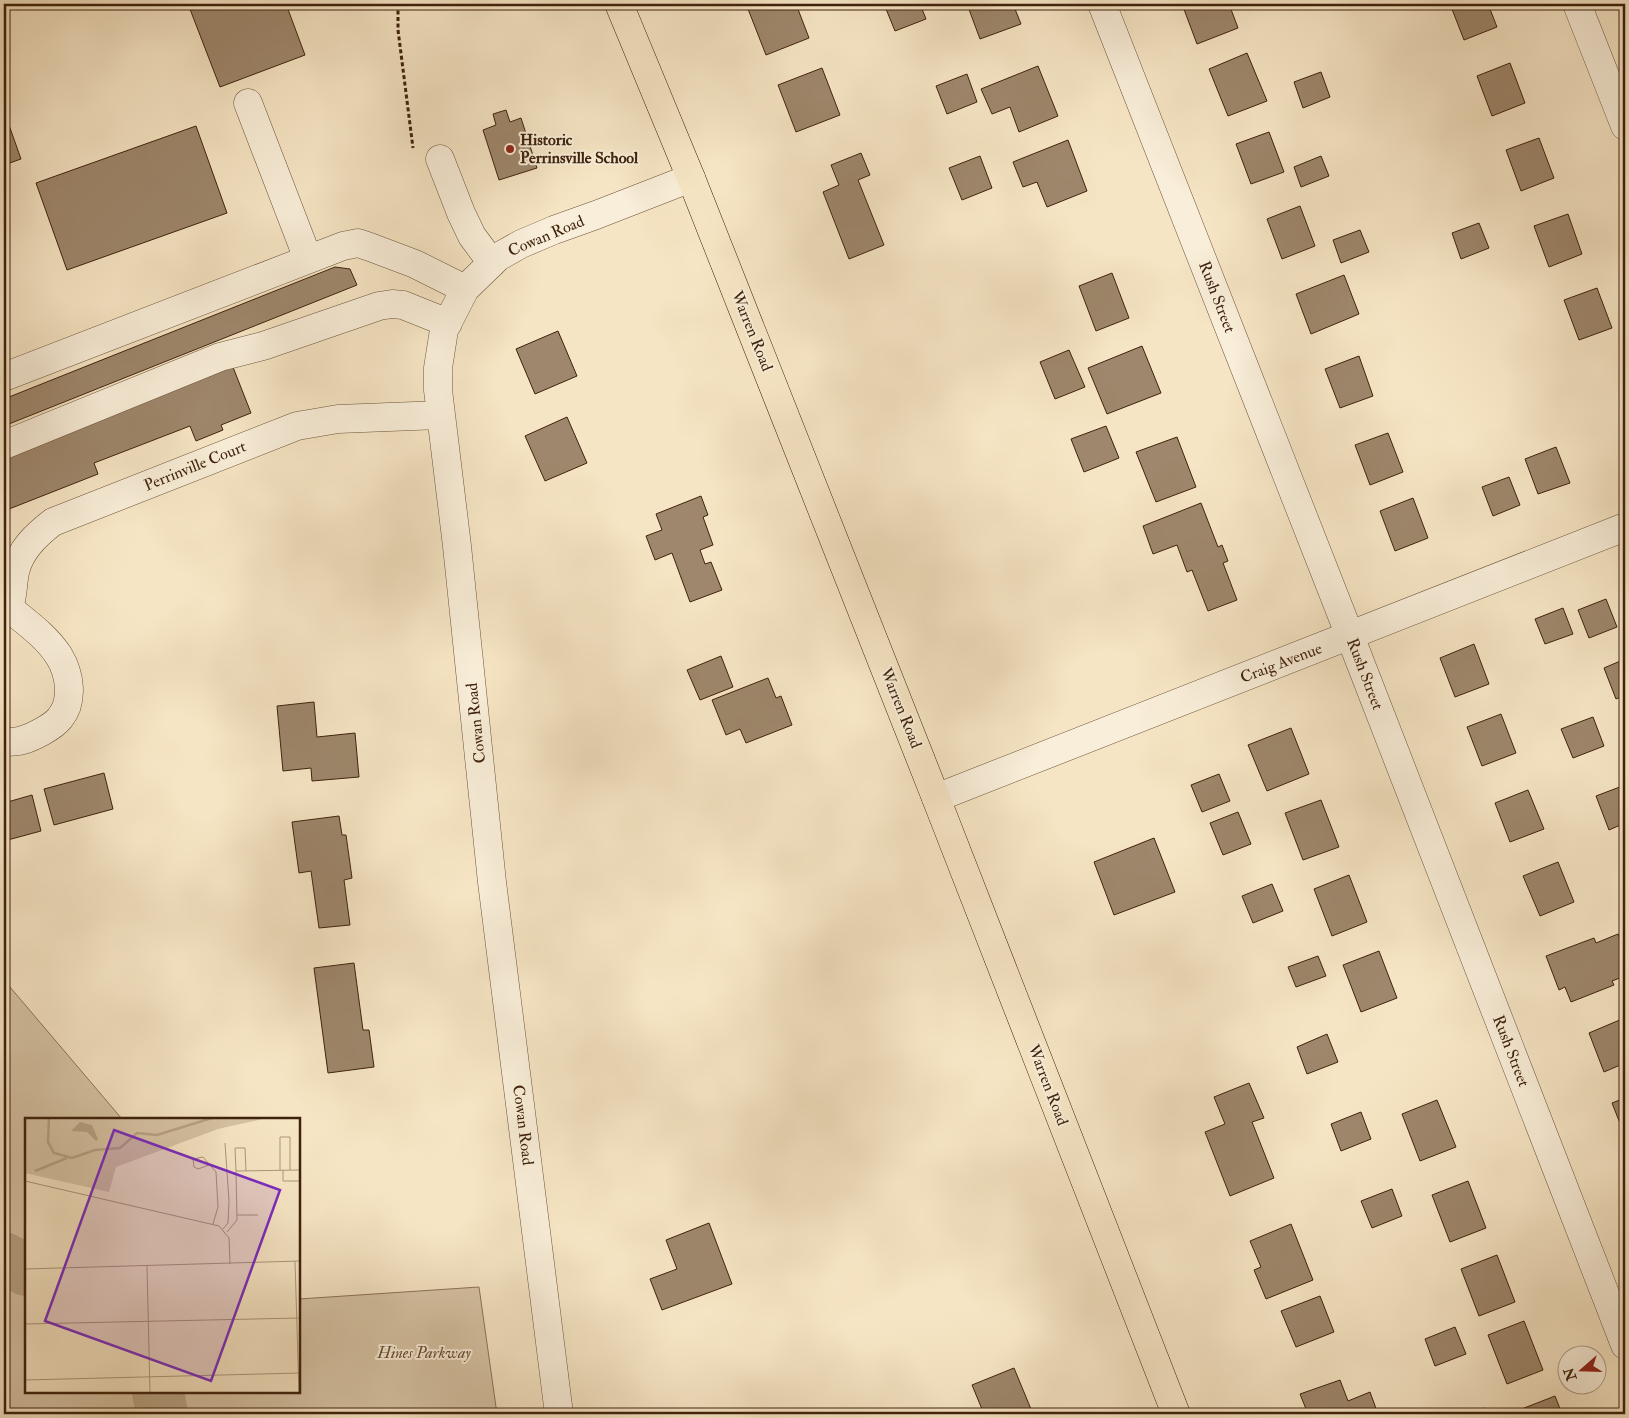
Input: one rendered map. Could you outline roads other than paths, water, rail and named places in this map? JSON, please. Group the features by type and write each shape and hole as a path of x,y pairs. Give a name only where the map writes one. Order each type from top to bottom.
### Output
{"main road":[{"name":"Warren Road","path":"619,4 691,178 936,798 1176,1414"}],"street":[{"name":"Rush Street","path":"1102,4 1625,1345"},
{"path":"1577,4 1625,126"},
{"path":"248,102 308,259"},
{"path":"427,156 461,213 472,236 492,263"},
{"name":"Cowan Road","path":"559,1414 492,882 457,546 440,415 438,368 444,330 465,290 498,257 521,244 554,230 691,178"},
{"path":"4,377 308,259 343,246 358,243 415,264 465,290"},
{"path":"4,445 220,358 263,346 378,306 402,305 448,323"},
{"name":"Perrinville Court","path":"4,742 22,741 44,730 60,718 68,701 69,680 60,657 42,634 6,611 16,570 24,551 36,535 53,522 297,426 338,419 440,415"},
{"name":"Craig Avenue","path":"936,798 1625,527"}],"waterway":[{"path":"4,1258 25,1269"},
{"path":"158,1393 162,1414"}],"place":[{"name":"Historic Perrinsville School","path":"510,149"}],"park label":[{"name":"Hines Parkway","path":"424,1353"}]}
